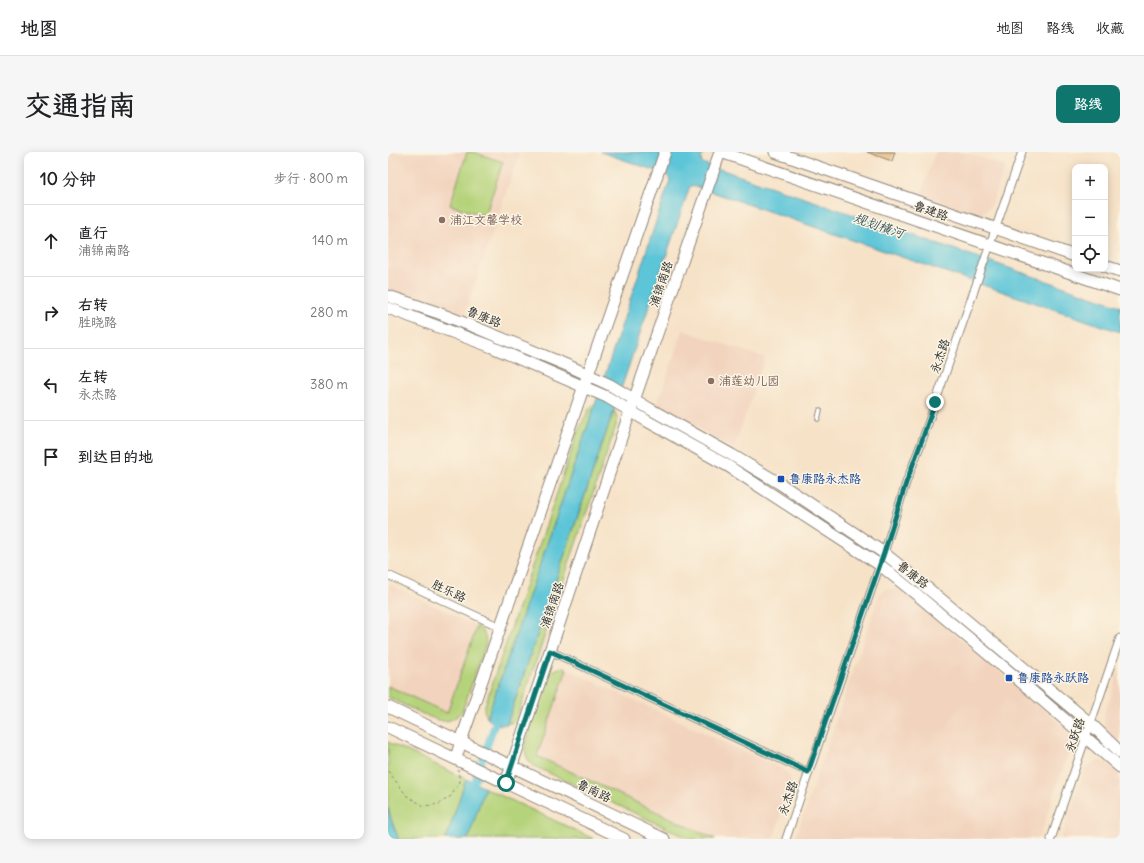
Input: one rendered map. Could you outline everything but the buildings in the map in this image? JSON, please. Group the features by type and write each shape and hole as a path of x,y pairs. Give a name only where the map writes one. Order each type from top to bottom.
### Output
{"street":[{"path":"456,758 665,152"},
{"name":"鲁建路","path":"720,152 1120,290"},
{"name":"浦锦南路","path":"506,783 622,435 720,152"},
{"name":"鲁建路","path":"775,152 1072,255"},
{"name":"永杰路","path":"786,839 880,565 906,483 1022,152"},
{"path":"1108,267 1120,271"},
{"name":"鲁康路","path":"388,296 464,322 569,366 610,385 732,454 779,483 884,553 1090,724 1120,752"},
{"name":"鲁康路","path":"388,308 485,344 607,397 728,466 880,565 922,598 1120,767"},
{"name":"胜乐路","path":"388,575 500,627"},
{"name":"永跃路","path":"1051,839 1120,638"},
{"path":"550,651 808,772"},
{"path":"388,707 461,741"},
{"path":"388,727 624,839"},
{"name":"鲁南路","path":"461,741 664,839"}],"lane":[{"path":"818,419 820,410"}],"path":[{"path":"388,771 407,796 424,806 439,804 452,796 460,782 456,758"}],"shaded area":[{"name":"浦江文馨学校","path":"388,152 520,152 464,316 388,289"},
{"path":"935,152 964,152 1005,166 991,206 986,211 980,214 974,213 921,194"},
{"name":"浦莲幼儿园","path":"683,330 765,358 734,448 657,405"},
{"path":"388,584 477,626 447,714 388,686"},
{"path":"894,588 901,590 1005,676 1066,729 1070,735 1070,747 1039,839 795,839 879,596 883,591"},
{"path":"1120,668 1120,742 1110,734 1104,725 1104,715"},
{"path":"567,669 784,770 789,775 791,787 773,839 715,839 537,756"},
{"path":"1101,761 1107,763 1120,775 1120,839 1061,839 1085,769 1095,762"}],"green space":[{"path":"467,152 473,152 503,162 485,216 450,205"},
{"path":"596,402 487,718 484,710 485,705 578,431 589,409"},
{"path":"614,410 618,420 517,717 513,722 507,724"},
{"path":"477,626 484,633 486,643 462,712 453,719 446,721 441,720 426,715 388,697 388,686 447,713"},
{"path":"562,667 567,669 537,756 715,839 690,839 534,766 530,762 526,755 525,746 548,676 552,671"},
{"path":"388,742 466,779 446,839 399,839 388,808"},
{"path":"485,788 594,839 468,839"}],"water":[{"name":"规划横河","path":"601,152 703,152 701,159 702,163 1120,306 1120,332 695,186 690,186 507,724 499,725 487,718 596,402 670,180 665,174"},
{"path":"466,779 485,788 468,839 446,839"},
{"path":"388,808 393,825 399,839 388,839"}],"waterway":[{"path":"471,792 498,715"}],"place":[{"name":"浦江文馨学校","path":"442,220"},
{"name":"浦莲幼儿园","path":"711,381"},
{"name":"鲁康路永杰路","path":"781,479"},
{"name":"鲁康路永跃路","path":"1009,678"}],"route":[{"path":"506,783 550,651 808,772 935,402"}]}
